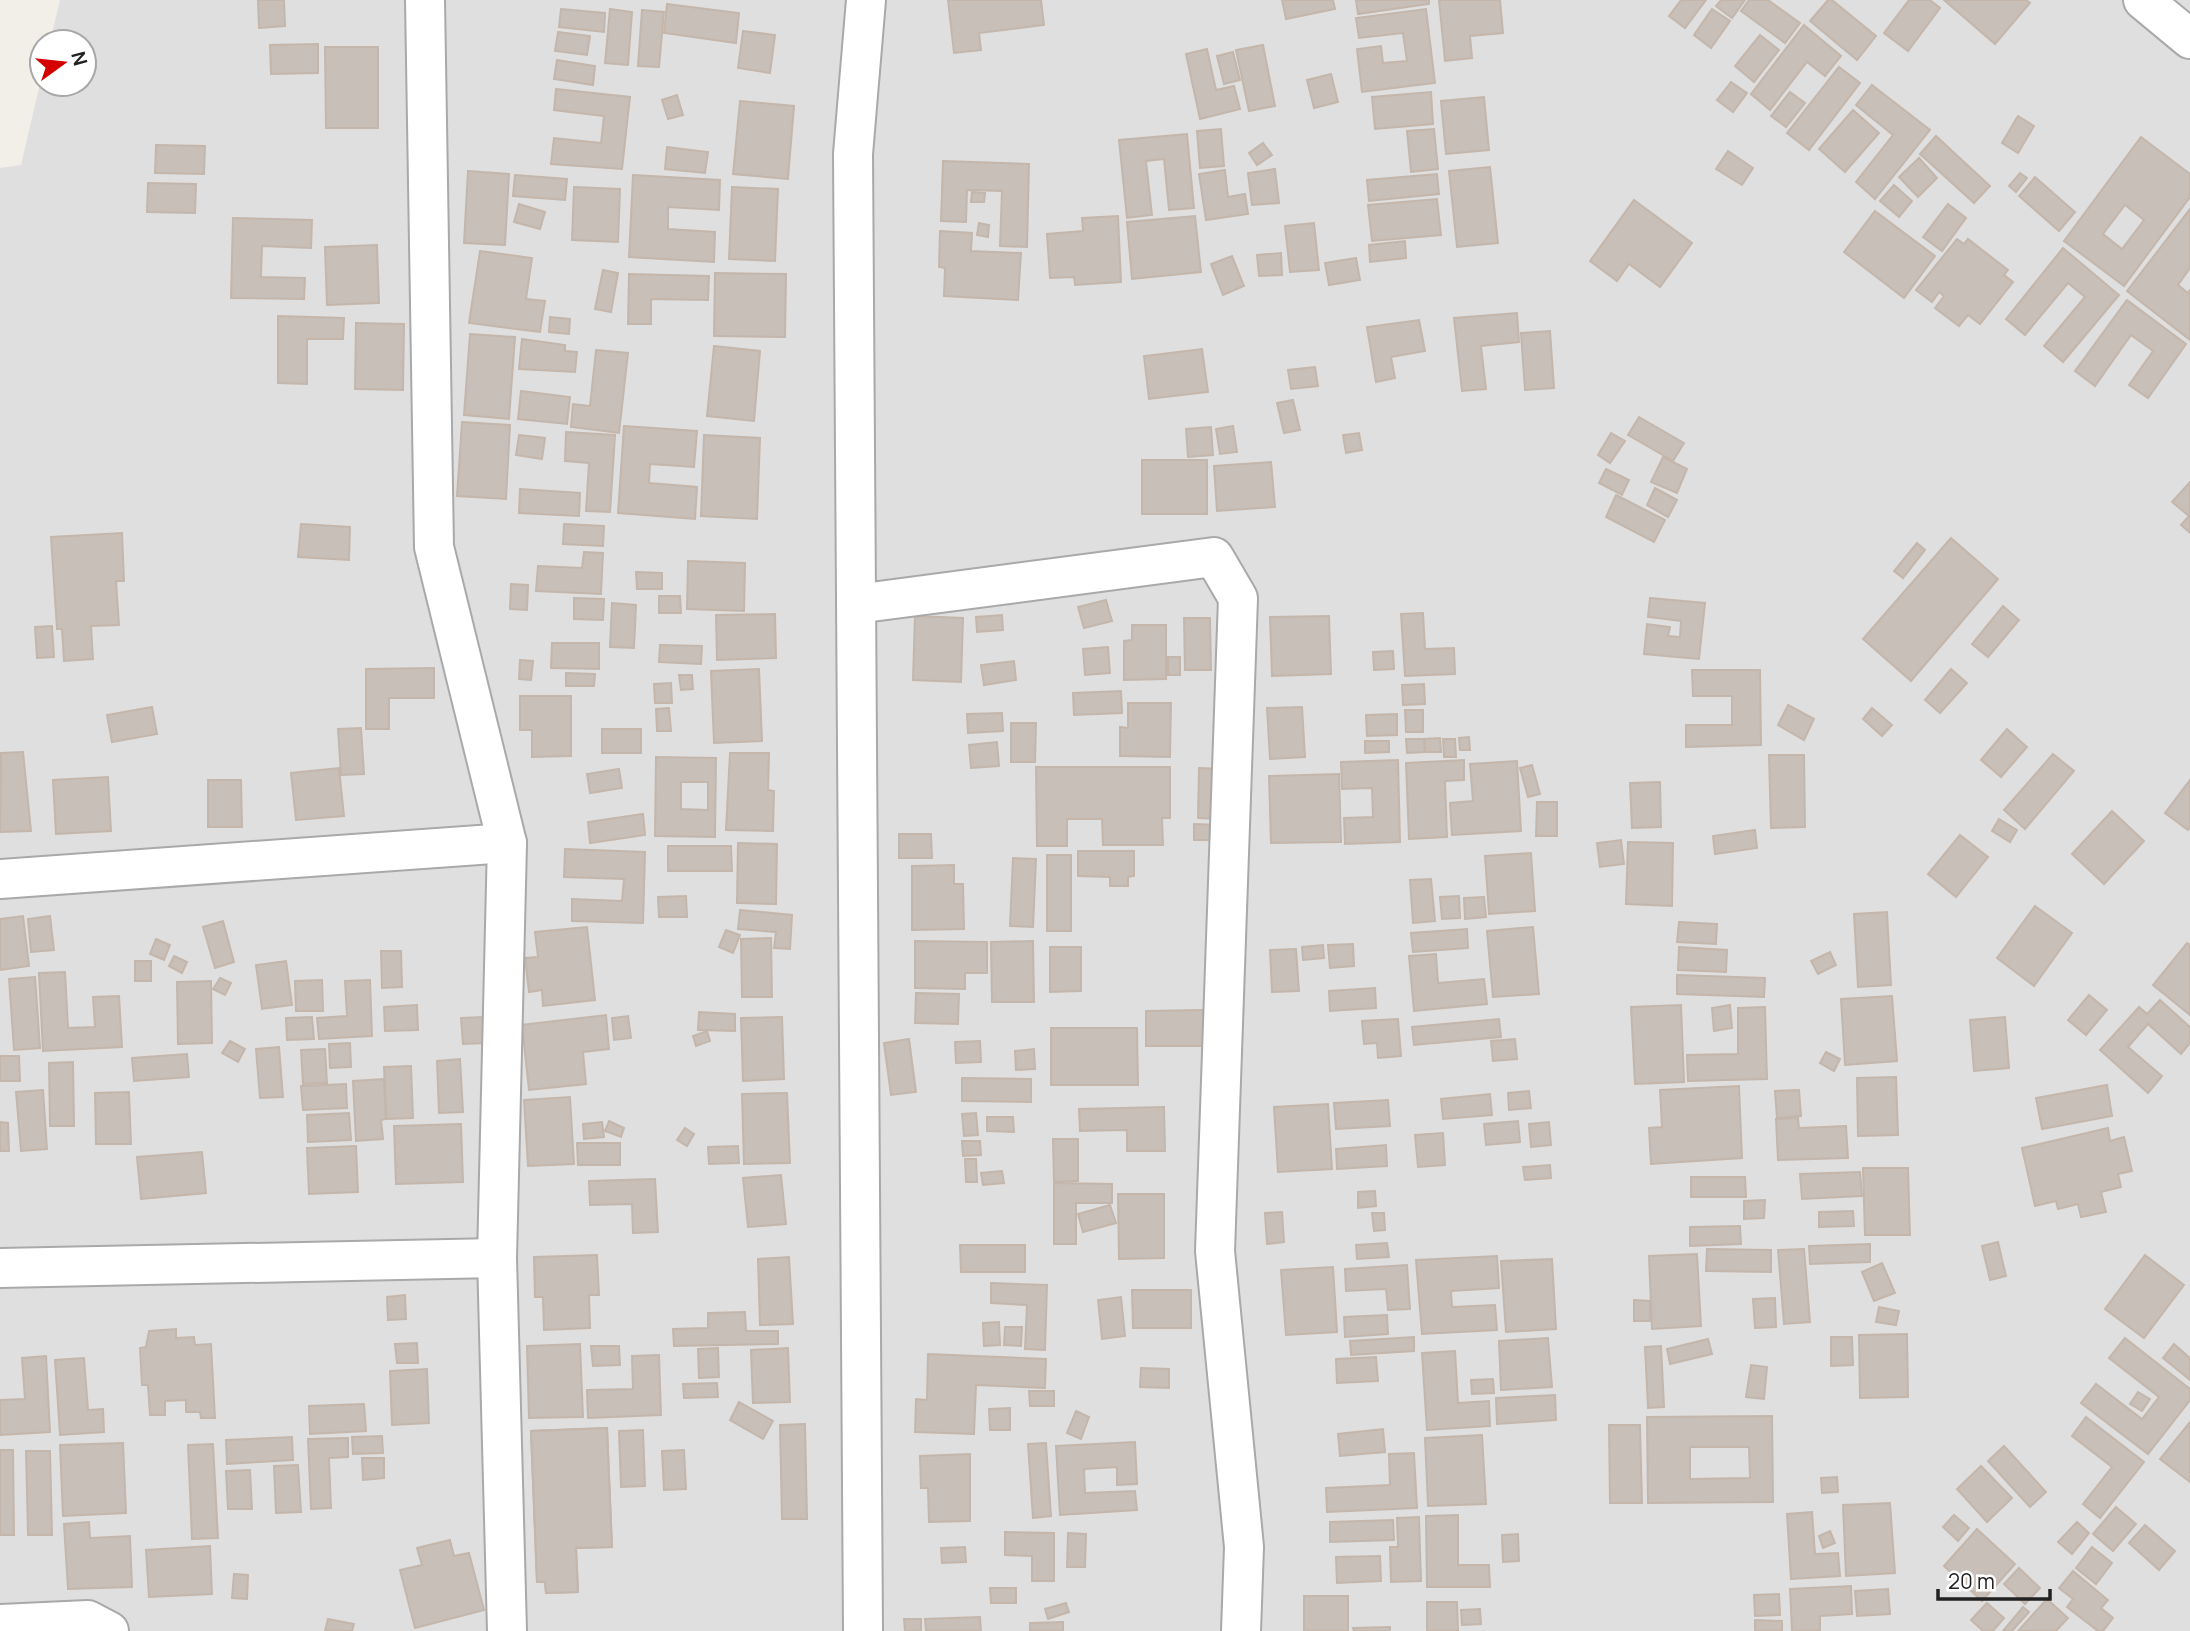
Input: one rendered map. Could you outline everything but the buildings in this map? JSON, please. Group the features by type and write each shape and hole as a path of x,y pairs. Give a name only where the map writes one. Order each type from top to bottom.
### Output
{"street":[{"path":"425,0 434,547 507,843 497,1258 507,1631"},
{"path":"863,1631 853,154 866,0"},
{"path":"2143,0 2190,39"},
{"path":"856,604 1214,557 1238,598 1215,1251 1244,1547 1241,1631"},
{"path":"0,879 507,843"},
{"path":"0,1268 497,1258"},
{"path":"0,1624 88,1620 109,1631"}],"shaded area":[{"path":"60,0 2190,0 2190,1631 0,1631 0,168 21,165 37,98 98,98 98,28 53,28"}]}
